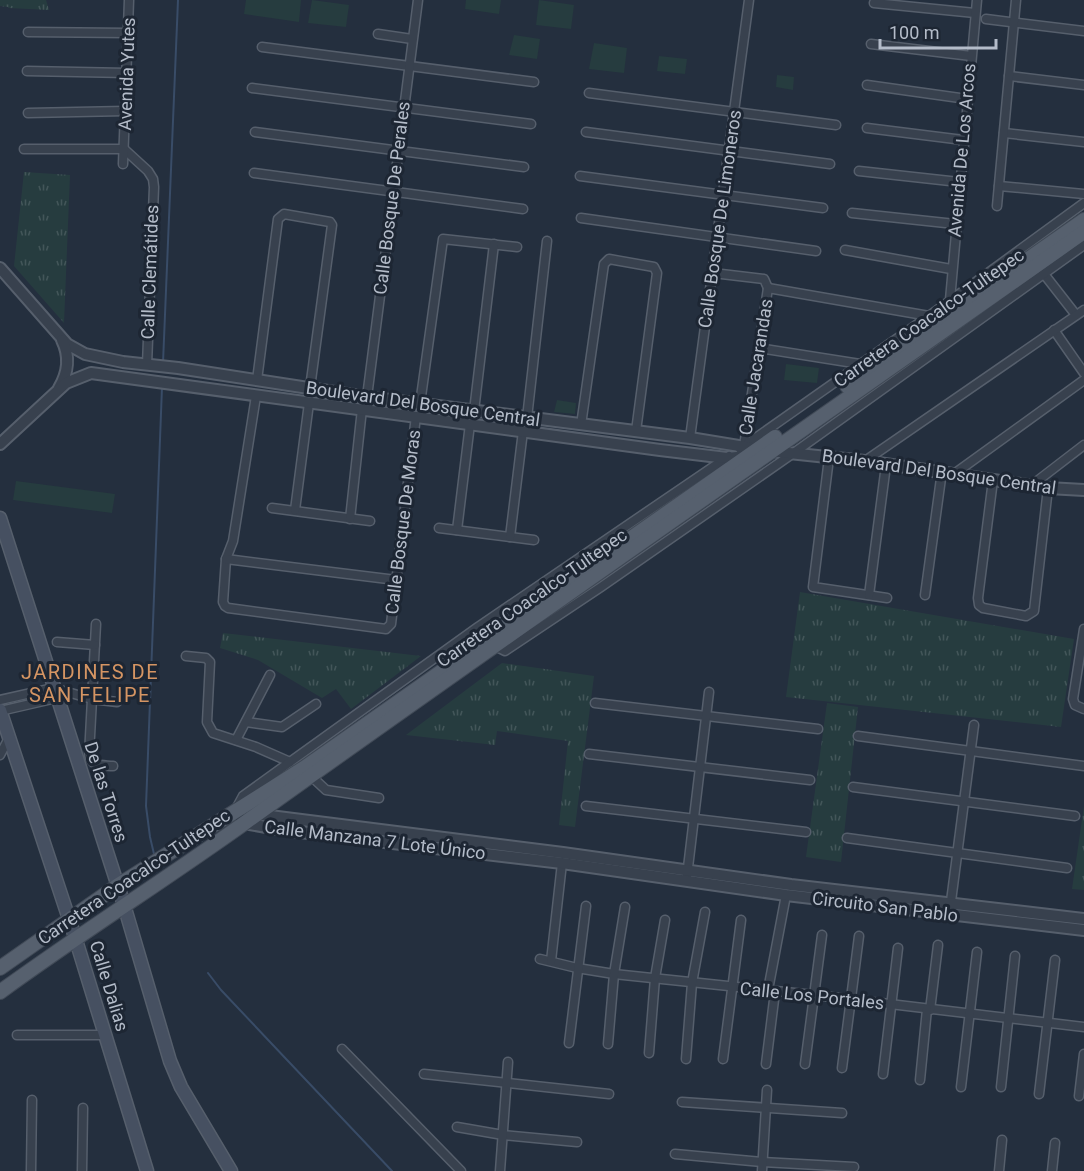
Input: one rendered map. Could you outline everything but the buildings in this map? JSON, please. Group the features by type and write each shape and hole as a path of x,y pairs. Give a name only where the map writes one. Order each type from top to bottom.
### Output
{"main road":[{"name":"Carretera Coacalco-Tultepec","path":"0,968 117,886 304,768 1084,219"},
{"name":"Carretera Coacalco-Tultepec","path":"0,992 495,646 757,451 1084,232"},
{"name":"De las Torres","path":"0,518 170,1061 181,1088 231,1171"},
{"name":"Calle Dalias","path":"0,711 69,918 147,1171"}],"street":[{"name":"Avenida Yutes","path":"123,164 129,0"},
{"name":"Calle Bosque De Perales","path":"367,397 418,0"},
{"name":"Calle Bosque De Limoneros","path":"690,438 749,0"},
{"name":"Avenida De Los Arcos","path":"950,300 977,0"},
{"path":"997,206 1016,0"},
{"path":"874,3 975,13"},
{"path":"986,19 1084,31"},
{"path":"28,32 128,33"},
{"path":"378,34 412,39"},
{"path":"871,44 971,56"},
{"path":"262,47 534,82"},
{"path":"27,71 127,73"},
{"path":"1009,76 1084,85"},
{"path":"867,85 967,99"},
{"path":"252,88 531,124"},
{"path":"589,93 836,125"},
{"path":"28,113 125,111"},
{"path":"867,128 963,140"},
{"path":"255,132 524,166"},
{"path":"586,132 830,164"},
{"path":"1004,133 1084,142"},
{"path":"24,149 124,149"},
{"name":"Avenida Yutes","path":"124,149 138,160 153,179"},
{"path":"860,171 959,182"},
{"path":"254,174 524,208"},
{"path":"580,176 823,208"},
{"name":"Calle Clemátides","path":"150,365 153,179"},
{"path":"999,186 1084,194"},
{"path":"757,451 860,363 929,316 1084,203"},
{"path":"852,213 955,225"},
{"path":"257,380 278,219 284,214 330,222 332,225 310,388"},
{"path":"581,218 816,251"},
{"path":"420,404 441,242 446,238 517,247"},
{"path":"527,418 547,241"},
{"path":"474,411 494,244"},
{"path":"495,646 505,651 601,587 795,452 1084,245"},
{"path":"845,250 951,269"},
{"path":"581,425 604,264 609,259 654,267 657,273 636,432"},
{"path":"0,268 59,335 66,349 68,364 64,380 55,393 0,444"},
{"path":"713,273 764,279 768,288 929,316"},
{"path":"865,461 1080,312 1044,274"},
{"name":"Calle Jacarandas","path":"757,451 759,348 768,288"},
{"path":"1054,330 1084,373"},
{"name":"Boulevard Del Bosque Central","path":"59,335 67,344 85,354 150,365 367,397 690,438 757,451 795,452 942,471 1048,488 1084,490"},
{"path":"759,348 860,363"},
{"name":"Boulevard Del Bosque Central","path":"55,393 66,383 91,373 104,374 727,458 757,451"},
{"path":"235,392 236,378"},
{"path":"954,474 1084,380"},
{"path":"255,396 233,541 226,559 396,580"},
{"path":"295,510 309,403"},
{"path":"442,420 444,406"},
{"path":"350,519 362,409"},
{"name":"Calle Bosque De Moras","path":"226,559 225,606 307,620 389,628 417,416"},
{"path":"457,530 470,423"},
{"path":"510,537 523,431"},
{"path":"660,450 662,435"},
{"path":"1032,485 1084,445"},
{"path":"235,811 243,796 478,627 727,458"},
{"path":"829,458 813,587 887,598"},
{"path":"869,595 886,465"},
{"path":"925,595 942,471"},
{"path":"993,480 979,605 983,608 1026,616 1034,610 1048,488"},
{"path":"272,507 370,521"},
{"path":"439,528 534,540"},
{"path":"96,624 89,755 95,765 113,766"},
{"path":"1084,629 1081,664 1073,699 1075,705 1084,709"},
{"path":"57,642 95,645"},
{"path":"186,656 208,659 207,722 209,729 213,733 290,762"},
{"path":"236,740 270,675"},
{"path":"687,877 709,692"},
{"path":"0,711 55,693"},
{"path":"0,700 55,693 117,702"},
{"path":"595,702 818,729"},
{"path":"246,722 282,727 315,704"},
{"path":"950,910 974,725"},
{"path":"858,736 1084,766"},
{"path":"0,755 9,738"},
{"path":"589,754 810,780"},
{"path":"311,776 322,788 330,791 379,798"},
{"path":"853,787 1075,816"},
{"path":"586,806 806,832"},
{"name":"Calle Manzana 7 Lote Único","path":"235,811 687,877"},
{"name":"Calle Manzana 7 Lote Único","path":"235,811 244,823 283,830 562,863 607,865"},
{"path":"847,838 1068,868"},
{"path":"551,961 562,863"},
{"name":"Circuito San Pablo","path":"687,877 786,895 888,902"},
{"name":"Circuito San Pablo","path":"687,877 950,910 1084,930"},
{"path":"766,1064 771,991 786,895"},
{"path":"569,1043 586,906"},
{"path":"608,1044 614,974 625,907"},
{"name":"Circuito San Pablo","path":"950,910 1084,920"},
{"path":"686,1059 692,982 705,912"},
{"path":"649,1053 655,978 665,920"},
{"path":"723,1059 741,920"},
{"path":"806,1064 822,935"},
{"path":"842,1068 859,936"},
{"path":"920,1080 938,945"},
{"path":"883,1074 898,948"},
{"path":"961,1087 976,952"},
{"path":"1001,1088 1016,956"},
{"name":"Calle Los Portales","path":"540,959 614,974 1084,1027"},
{"path":"1039,1094 1055,960"},
{"path":"17,1035 105,1035"},
{"path":"342,1049 461,1171"},
{"path":"1079,1096 1084,1054"},
{"path":"500,1171 508,1062"},
{"path":"424,1074 609,1094"},
{"path":"762,1167 767,1090"},
{"path":"31,1171 32,1100"},
{"path":"682,1102 842,1113"},
{"path":"82,1171 83,1108"},
{"path":"457,1127 503,1135 577,1142"},
{"path":"999,1171 1002,1140"},
{"path":"1052,1171 1055,1143"},
{"path":"675,1154 762,1167 854,1167"}],"green space":[{"path":"0,0 46,0 49,10 9,8 0,6"},
{"path":"246,0 301,0 299,22 244,14"},
{"path":"312,0 349,5 346,27 308,23"},
{"path":"466,0 501,0 499,14 465,9"},
{"path":"539,0 574,5 571,29 536,25"},
{"path":"514,35 540,39 537,59 509,55"},
{"path":"594,43 627,48 624,73 589,69"},
{"path":"659,56 687,59 685,74 657,71"},
{"path":"777,75 794,77 793,90 776,87"},
{"path":"24,172 70,175 64,323 14,266"},
{"path":"786,364 819,368 817,383 784,380"},
{"path":"557,400 576,403 575,414 554,412"},
{"path":"16,481 115,494 112,513 13,500"},
{"path":"800,592 1074,639 1061,727 786,697"},
{"path":"223,633 421,656 351,709 336,689 322,698 258,660 220,648"},
{"path":"502,663 594,676 575,827 559,825 568,741 497,731 495,745 406,735"},
{"path":"827,703 858,707 841,862 806,857"},
{"path":"1084,806 1084,890 1072,889"}],"waterway":[{"path":"163,363 178,0"},
{"path":"154,854 146,806 162,387"},
{"path":"208,973 221,990 392,1171"}],"district":[{"name":"JARDINES DE SAN FELIPE","path":"90,684"}]}
